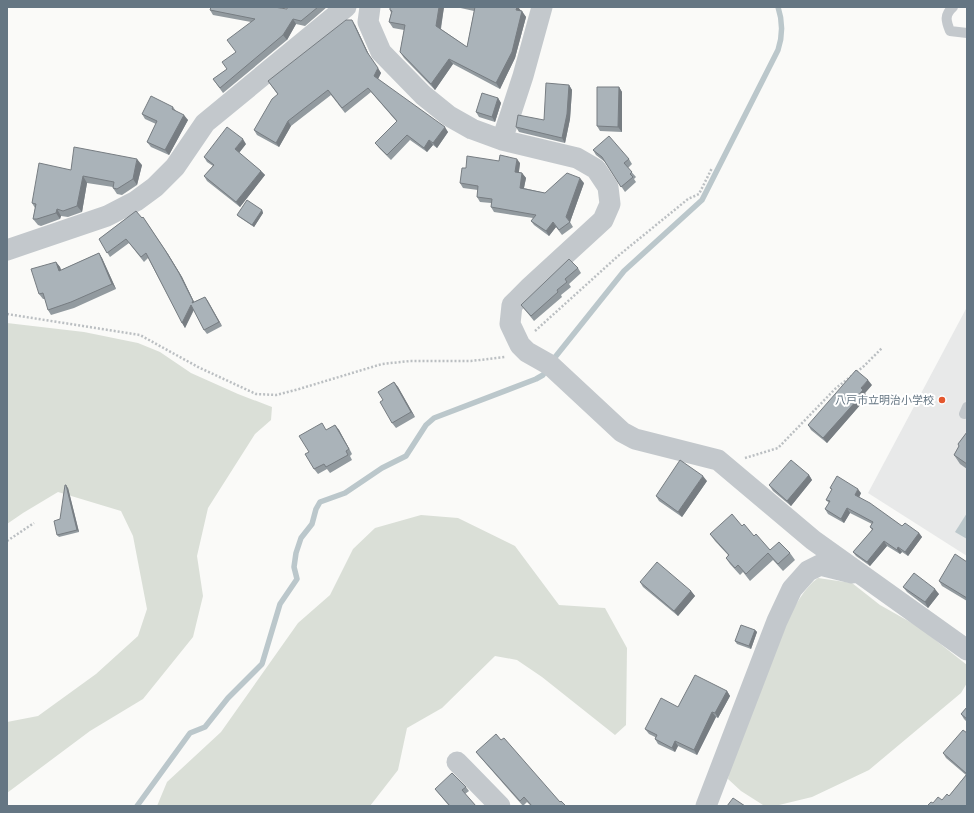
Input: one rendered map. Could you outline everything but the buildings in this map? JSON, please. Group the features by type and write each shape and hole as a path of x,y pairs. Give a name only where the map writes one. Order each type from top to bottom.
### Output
{"street":[{"path":"7,250 107,216 136,201 155,187 175,167 205,122 346,7"},
{"path":"370,7 368,22 381,52 412,84 448,116 472,129 502,140 577,158 596,169 608,187 610,204 603,220 530,286 512,305 510,324 524,349 550,365 622,432 635,439 718,460 813,540 967,650"},
{"path":"502,140 542,7"},
{"path":"706,806 777,621 792,589 808,572 820,565 862,575"},
{"path":"457,762 500,806"}],"lane":[{"path":"953,7 948,12 946,21 950,31 967,34"}],"path":[{"path":"7,314 140,335 198,367 256,394 276,395 382,364 410,361 471,361 516,356 524,349 562,305 618,256 688,199 699,194 712,168"},
{"path":"728,468 734,461 778,448 835,389 864,366 882,348"},
{"path":"7,541 34,524"}],"shaded area":[{"name":"八戸市立明治小学校","path":"967,307 967,556 868,493"},
{"path":"7,323 84,332 138,343 160,352 191,373 272,407 271,420 255,434 208,508 197,556 203,596 193,637 143,699 90,731 7,793 7,722 38,716 96,674 138,636 147,609 133,536 121,511 58,492 7,524"},
{"path":"967,513 967,539 955,532"},
{"path":"421,515 458,518 515,546 559,605 605,608 627,648 626,725 615,735 542,677 517,660 495,656 442,708 407,728 398,770 370,806 157,806 167,782 221,732 298,623 330,595 353,549 375,528"},
{"path":"818,578 852,583 880,605 919,627 967,665 967,683 961,693 869,770 812,797 779,805 763,805 741,791 728,779 730,765 784,627 800,598"}],"waterway":[{"path":"552,361 624,271 702,200 778,50 782,28 778,7"},
{"path":"137,806 190,733 205,727 228,698 262,664 280,604 297,579 294,567 296,553 301,538 312,524 316,509 320,502 345,493 382,468 406,456 426,425 434,418 536,379 543,375 548,368"}],"place":[{"name":"八戸市立明治小学校","path":"942,400"}]}
